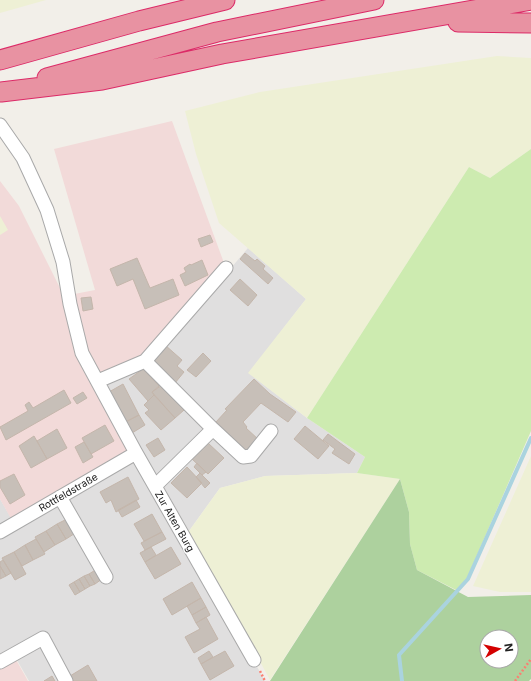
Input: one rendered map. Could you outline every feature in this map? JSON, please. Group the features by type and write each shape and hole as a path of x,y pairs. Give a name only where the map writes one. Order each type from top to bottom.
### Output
{"highway":[{"path":"0,60 139,21 225,0"},
{"path":"1,92 80,68 209,34 374,0"},
{"path":"1,92 102,80 222,54 531,0"},
{"path":"393,25 458,22 531,23"}],"street":[{"name":"Zur Alten Burg","path":"2,128 23,158 47,210 63,262 70,304 82,353 136,453 254,660"},
{"path":"98,381 145,361 226,268"},
{"path":"145,361 243,457 251,456 271,431"},
{"path":"155,486 213,429"},
{"name":"Rottfeldstraße","path":"0,532 136,453"},
{"path":"60,497 106,577"},
{"path":"0,662 43,638 66,681"}],"path":[{"path":"515,681 531,659"}],"shaded area":[{"path":"172,121 224,263 140,358 101,372 136,453 14,524 0,499 0,181 19,206 64,296 95,290 54,149"},
{"path":"248,248 306,299 249,373 307,418 365,457 357,473 265,476 220,488 189,531 104,384 125,371 136,372 150,363"},
{"path":"136,453 265,681 29,681 10,648 0,654 0,499 14,523"},
{"path":"10,649 28,681 0,681 0,654"}],"green space":[{"path":"0,0 46,0 0,13"},
{"path":"497,56 531,58 531,149 490,178 469,167 307,418 248,373 306,299 219,223 196,154 185,111 260,92"},
{"path":"531,149 531,431 467,578 458,591 417,570 410,544 409,512 400,479 357,473 365,457 307,418 469,167 490,178"},
{"path":"0,216 8,230 0,235"},
{"path":"531,456 531,592 500,592 473,586"},
{"path":"357,473 400,479 270,680 189,531 220,488 265,476"},
{"path":"400,479 409,512 410,544 417,570 468,597 531,595 531,679 529,681 270,681"}],"building":[{"path":"210,235 213,242 201,247 198,239"},
{"path":"245,253 255,261 257,259 265,266 263,269 273,278 268,284 240,259"},
{"path":"137,258 150,288 173,279 179,295 145,309 133,279 117,286 110,269"},
{"path":"202,260 208,275 185,286 180,275 186,272 184,268 190,264 191,265"},
{"path":"240,279 257,295 248,306 230,290"},
{"path":"91,297 93,309 83,311 81,298"},
{"path":"165,345 182,360 177,366 184,372 175,383 151,363"},
{"path":"203,353 211,361 196,377 187,370"},
{"path":"143,369 159,386 152,392 154,395 148,401 129,379"},
{"path":"254,379 270,394 296,412 288,422 261,403 243,422 247,427 246,428 259,440 248,452 216,422 227,410 225,409"},
{"path":"123,384 139,415 125,422 109,392"},
{"path":"162,385 184,410 175,418 152,392"},
{"path":"64,390 71,403 6,440 0,427 28,411 25,405 29,402 33,408"},
{"path":"83,392 87,398 77,404 73,398"},
{"path":"154,395 175,418 161,430 145,413 149,410 144,405"},
{"path":"139,415 145,425 132,433 126,422"},
{"path":"105,425 114,441 91,454 82,438"},
{"path":"305,426 329,446 318,459 294,439"},
{"path":"57,429 67,448 47,459 37,441"},
{"path":"328,434 355,454 349,464 332,453 335,449 323,440"},
{"path":"34,436 47,459 31,468 19,446"},
{"path":"158,438 165,450 154,457 146,445"},
{"path":"84,442 93,457 83,463 75,447"},
{"path":"208,443 224,458 208,474 192,459"},
{"path":"197,463 206,472 202,475 194,467"},
{"path":"187,467 202,483 187,498 171,483"},
{"path":"200,473 210,483 205,488 196,477"},
{"path":"14,474 25,495 10,504 0,487 0,481"},
{"path":"128,477 139,499 116,512 111,500 106,503 100,492"},
{"path":"136,500 140,507 122,517 118,510"},
{"path":"152,514 162,532 144,541 134,524"},
{"path":"69,518 77,532 66,539 57,524"},
{"path":"57,524 66,539 55,545 46,531"},
{"path":"46,531 55,545 44,552 35,537"},
{"path":"162,532 166,539 145,550 141,543"},
{"path":"36,539 45,554 33,560 25,545"},
{"path":"25,545 33,560 22,566 14,552"},
{"path":"151,547 156,555 145,562 140,553"},
{"path":"171,547 181,564 155,579 145,562"},
{"path":"14,552 26,574 15,580 2,558"},
{"path":"3,560 11,573 6,576 0,566 0,562"},
{"path":"0,566 6,576 0,579"},
{"path":"97,569 102,579 95,584 89,574"},
{"path":"89,574 95,584 90,586 84,576"},
{"path":"84,576 90,586 85,589 79,579"},
{"path":"79,579 85,589 80,592 74,582"},
{"path":"74,582 80,592 75,595 69,585"},
{"path":"192,582 201,598 172,615 163,599"},
{"path":"201,598 206,607 192,615 187,606"},
{"path":"206,607 210,615 196,623 192,615"},
{"path":"206,617 218,639 194,653 185,637 200,629 196,623"},
{"path":"209,651 213,657 201,664 198,658"},
{"path":"225,651 234,666 210,680 201,664"},
{"path":"88,665 97,681 73,681 70,676"},
{"path":"52,676 55,681 44,681"}],"waterway":[{"path":"402,681 399,655 468,579 531,438"}]}
